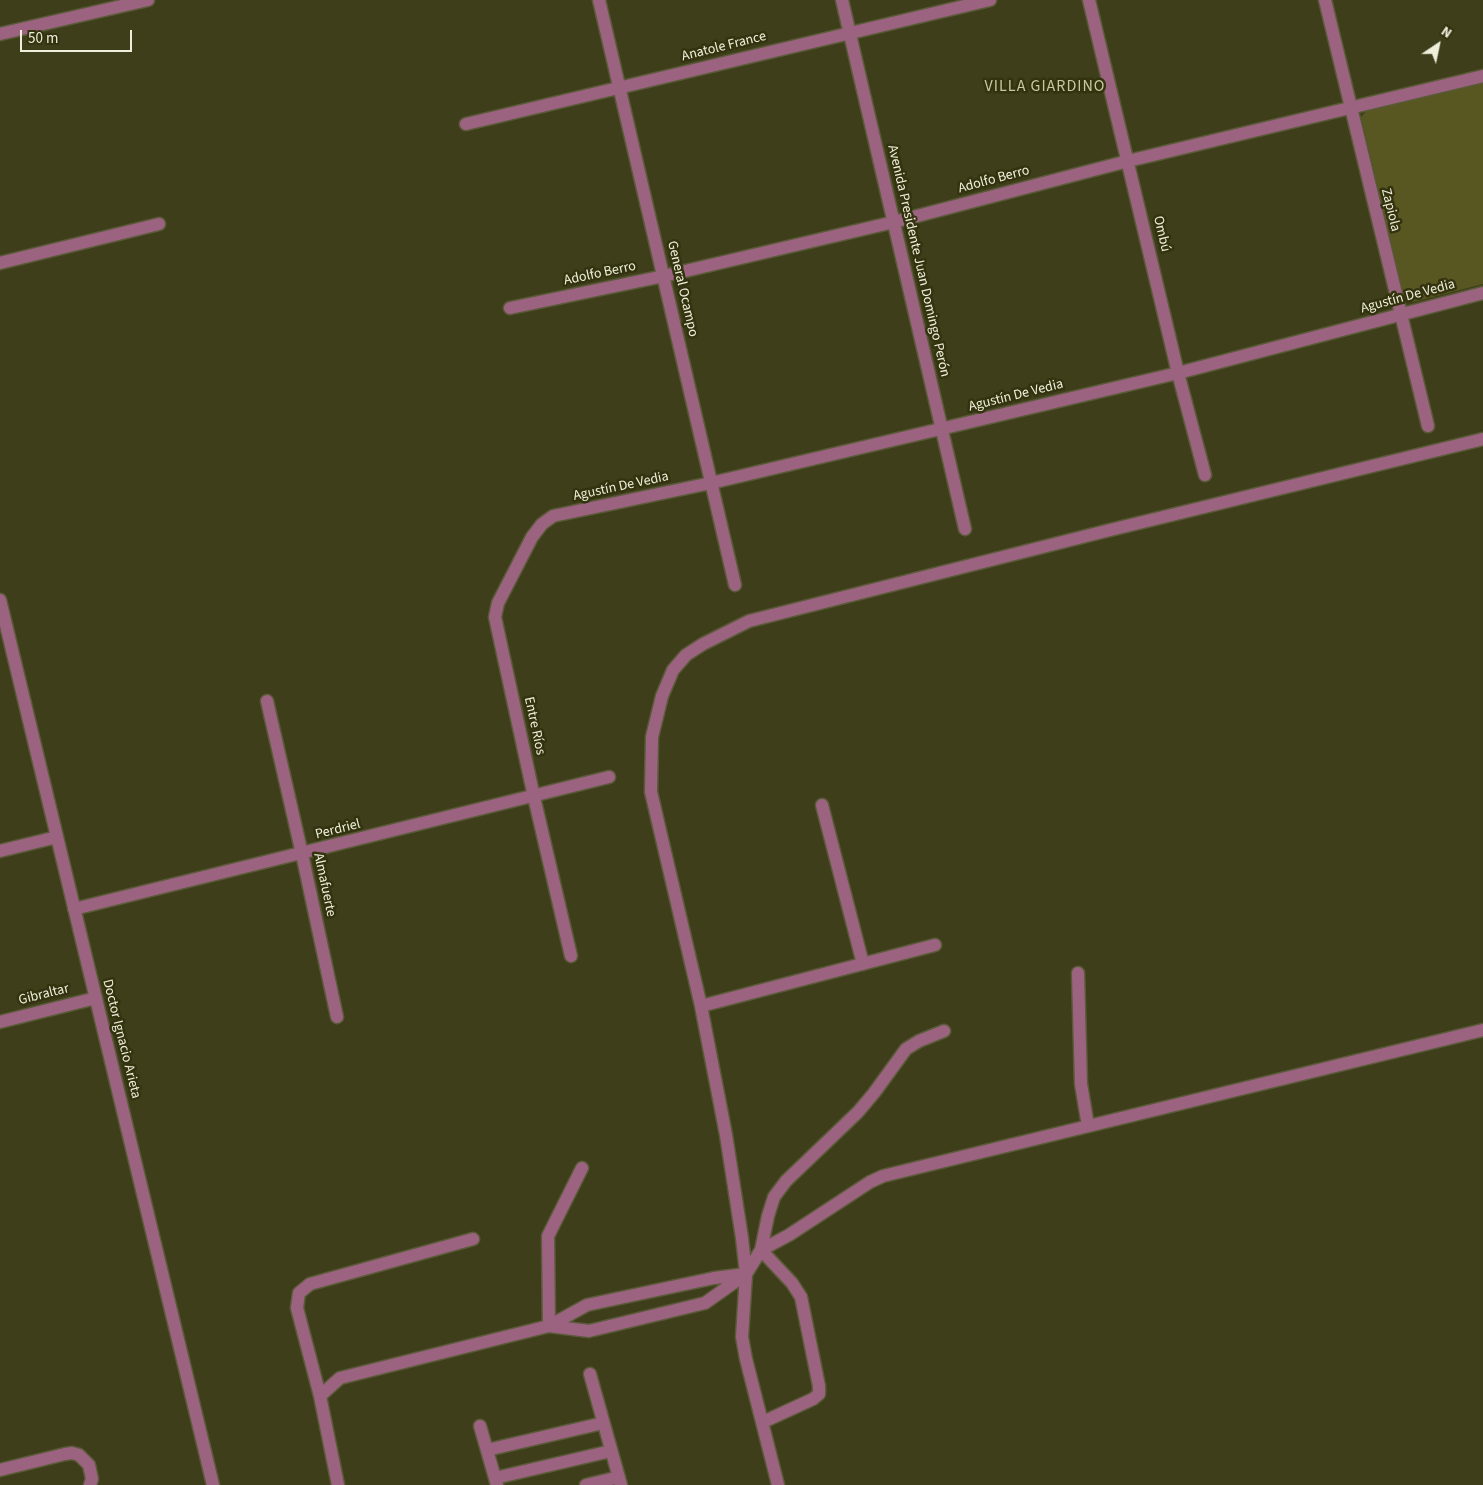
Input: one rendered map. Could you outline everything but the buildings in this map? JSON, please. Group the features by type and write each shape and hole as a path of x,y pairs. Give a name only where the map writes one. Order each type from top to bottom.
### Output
{"street":[{"path":"0,34 111,4 148,0"},
{"name":"General Ocampo","path":"599,0 735,585"},
{"name":"Avenida Presidente Juan Domingo Perón","path":"842,0 965,529"},
{"name":"Anatole France","path":"466,124 990,0"},
{"name":"Ombú","path":"1089,0 1178,372 1205,475"},
{"name":"Zapiola","path":"1324,0 1428,426"},
{"name":"Adolfo Berro","path":"510,308 664,276 894,222 1128,161 1483,76"},
{"path":"0,263 159,224"},
{"name":"Agustín De Vedia","path":"552,516 711,483 941,430 1178,372 1483,293"},
{"path":"778,1485 742,1337 746,1274 726,1136 701,1006 651,792 652,737 662,696 673,670 686,655 748,621 1483,439"},
{"name":"Entre Ríos","path":"552,516 542,524 532,537 498,603 495,617 571,956"},
{"name":"Doctor Ignacio Arieta","path":"0,600 6,649 57,837 213,1485"},
{"name":"Almafuerte","path":"267,701 337,1017"},
{"name":"Perdriel","path":"74,909 609,777"},
{"path":"822,805 863,964"},
{"path":"0,851 57,837"},
{"path":"701,1006 935,945"},
{"path":"1078,973 1081,1084 1088,1126"},
{"name":"Gibraltar","path":"0,1022 96,998"},
{"path":"761,1250 788,1235 870,1182 883,1176 1483,1030"},
{"path":"549,1326 588,1331 705,1303 746,1274 761,1250 774,1197 786,1181 858,1112 906,1049 919,1041 944,1031"},
{"path":"549,1326 548,1236 582,1168"},
{"path":"338,1485 320,1396 297,1308 299,1293 310,1284 473,1239"},
{"path":"761,1250 792,1283 801,1298 819,1386 819,1394 813,1399 763,1422"},
{"path":"320,1396 340,1378 549,1326 587,1305 714,1278 746,1274"},
{"path":"586,1485 620,1481 590,1374"},
{"path":"487,1450 603,1423"},
{"path":"480,1426 496,1481 611,1451"},
{"path":"0,1470 65,1454 72,1454 85,1459 89,1464 95,1485"},
{"path":"90,1485 92,1471"}],"shaded area":[{"path":"1483,76 1483,284 1413,302 1404,297 1361,117 1368,109"}],"district":[{"name":"VILLA GIARDINO","path":"1045,87"}]}
